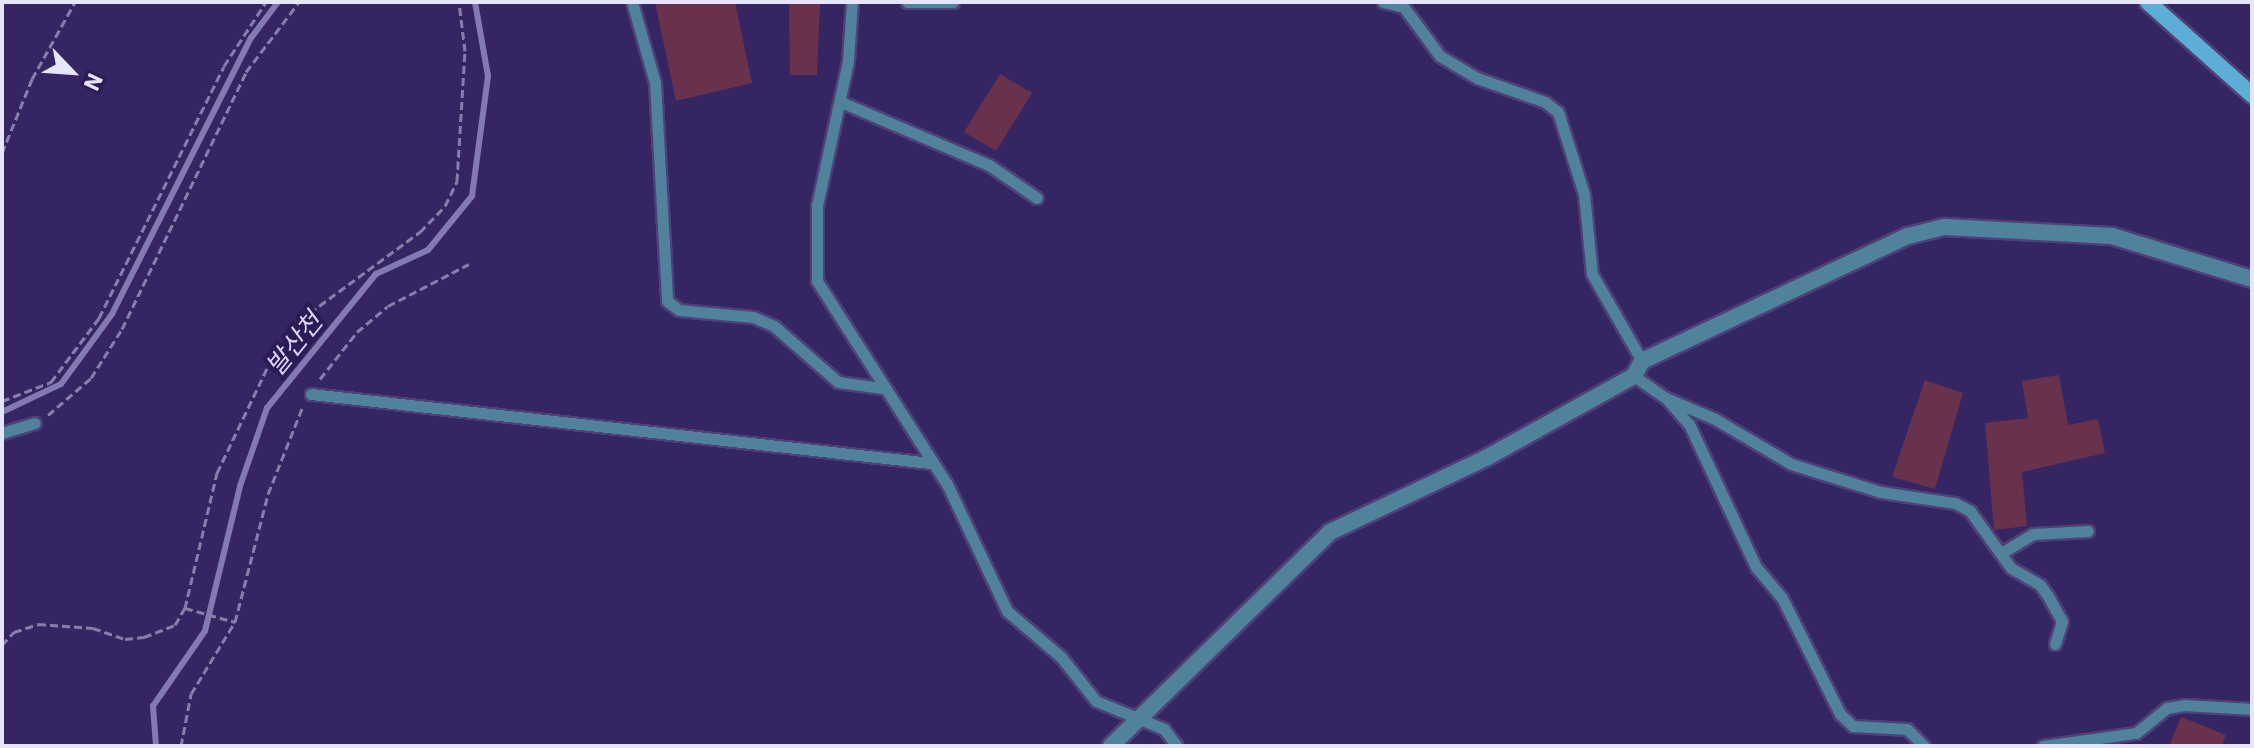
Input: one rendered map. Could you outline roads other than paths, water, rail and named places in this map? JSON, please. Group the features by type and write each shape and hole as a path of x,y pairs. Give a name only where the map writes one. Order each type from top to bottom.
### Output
{"street":[{"path":"2148,2 2252,95"},
{"path":"1111,746 1138,717 1173,689 1330,532 1486,458 1638,368 1791,296 1908,236 1945,227 2112,236 2252,279"}],"lane":[{"path":"632,2 655,83 667,301 679,310 753,317 774,326 838,382 881,388"},
{"path":"852,2 841,102 817,205 817,281 881,388 947,484 1007,611 1061,657 1096,701 1113,713 1138,717 1164,729 1177,746"},
{"path":"907,2 953,2"},
{"path":"1383,2 1400,4 1440,56 1477,78 1545,102 1558,112 1584,194 1592,274 1638,368 1689,424 1756,567 1782,598 1840,714 1853,726 1907,729 1924,746"},
{"path":"841,102 989,165 1037,198"},
{"path":"311,394 930,463"},
{"path":"1666,398 1715,419 1791,464 1881,492 1955,503 1970,511 2003,552 2011,568 2040,585 2048,596 2062,621 2055,644"},
{"path":"2,433 34,423"},
{"path":"2003,552 2033,534 2088,531"},
{"path":"2043,746 2136,733 2167,708 2184,705 2252,709"}],"waterway":[{"path":"2,412 61,384 112,314 251,38 278,2"},
{"name":"발산천","path":"156,746 153,706 205,631 240,486 267,408 376,274 428,250 472,196 488,76 475,2"}]}
